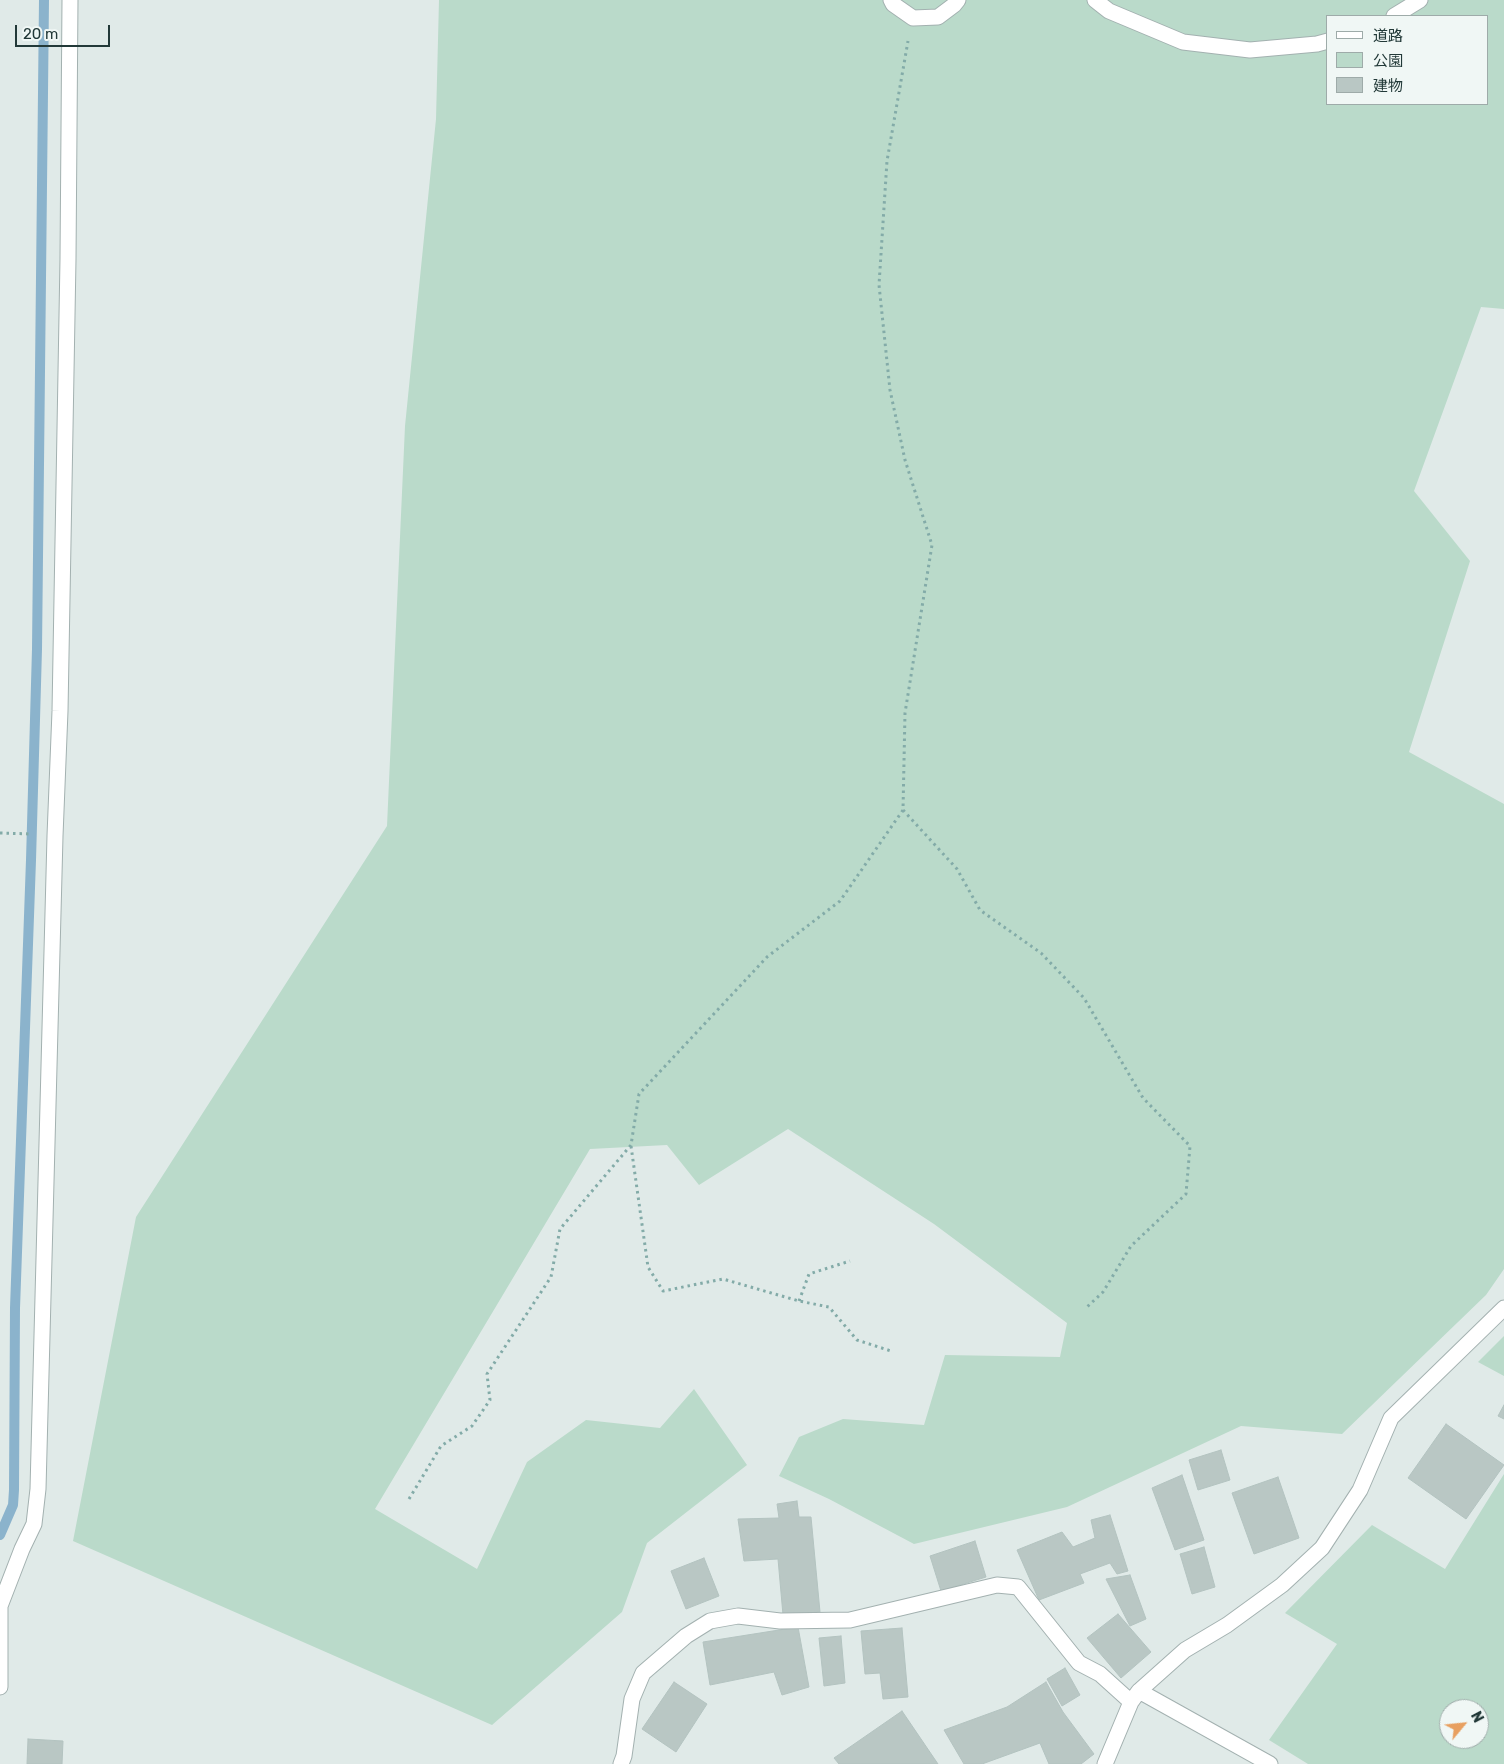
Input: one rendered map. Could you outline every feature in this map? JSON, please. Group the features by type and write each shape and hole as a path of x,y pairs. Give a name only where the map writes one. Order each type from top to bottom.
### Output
{"street":[{"path":"0,1687 0,1606 22,1549 34,1524 38,1489 60,701 68,258 70,0"},
{"path":"892,0 893,4 913,18 938,17 958,0"},
{"path":"1096,0 1109,11 1183,42 1250,50 1326,42"},
{"path":"1396,15 1420,0"},
{"path":"1105,1764 1135,1696 1186,1650 1227,1625 1282,1584 1322,1548 1360,1490 1391,1418 1504,1308"},
{"path":"621,1764 624,1756 632,1699 643,1673 686,1636 710,1621 738,1616 780,1621 850,1620 996,1585 1018,1587 1079,1663 1135,1696 1270,1764"}],"path":[{"path":"891,1351 858,1340 829,1307 799,1301 722,1279 663,1291 648,1267 631,1145 639,1094 767,957 840,901 903,810 905,713 932,545 905,460 890,390 879,285 887,161 913,18"},
{"path":"903,810 957,869 980,910 1041,953 1084,998 1143,1098 1190,1146 1186,1194 1131,1246 1103,1292 1087,1307"},
{"path":"0,833 25,833"},
{"path":"409,1499 441,1446 472,1426 490,1400 486,1374 551,1277 560,1228 631,1145"},
{"path":"799,1301 809,1274 850,1261"}],"green space":[{"path":"439,0 1504,0 1504,309 1481,307 1414,491 1470,561 1409,752 1504,804 1504,1269 1486,1295 1342,1434 1241,1426 1067,1507 914,1544 829,1499 779,1476 799,1437 843,1419 924,1425 945,1355 1060,1357 1067,1323 934,1224 788,1129 699,1185 667,1145 590,1149 375,1509 477,1569 527,1462 586,1420 660,1428 694,1389 747,1465 647,1543 622,1612 492,1725 73,1541 136,1217 387,826 405,426 436,119"},
{"path":"1504,1336 1504,1376 1478,1362"},
{"path":"1504,1474 1504,1764 1308,1764 1269,1740 1337,1644 1285,1613 1372,1525 1445,1569"}],"building":[{"path":"1504,1405 1504,1419 1498,1416"},
{"path":"1446,1424 1504,1465 1466,1519 1408,1478"},
{"path":"1221,1450 1230,1480 1198,1490 1189,1460"},
{"path":"1182,1475 1204,1540 1175,1550 1152,1488"},
{"path":"1278,1477 1299,1538 1254,1554 1232,1493"},
{"path":"797,1501 799,1517 811,1517 820,1612 783,1615 778,1559 744,1561 738,1519 779,1518 777,1504"},
{"path":"1110,1515 1128,1571 1117,1574 1110,1563 1080,1574 1084,1583 1039,1600 1017,1550 1062,1532 1073,1547 1095,1538 1091,1520"},
{"path":"975,1541 986,1577 941,1591 930,1556"},
{"path":"1204,1547 1215,1587 1192,1594 1180,1554"},
{"path":"704,1558 719,1596 686,1609 671,1571"},
{"path":"1130,1575 1146,1619 1130,1626 1106,1579"},
{"path":"1118,1614 1151,1652 1121,1678 1087,1638"},
{"path":"798,1627 809,1687 782,1695 774,1672 710,1685 703,1642"},
{"path":"902,1628 908,1697 883,1699 880,1673 865,1674 861,1631"},
{"path":"841,1636 845,1683 824,1686 819,1638"},
{"path":"1065,1668 1080,1695 1062,1706 1047,1679"},
{"path":"674,1682 707,1704 676,1752 642,1729"},
{"path":"1046,1682 1063,1712 1094,1754 1081,1764 1049,1764 1040,1743 982,1764 964,1764 944,1730 1007,1707"},
{"path":"902,1711 938,1764 839,1764 834,1758"},
{"path":"28,1739 63,1741 62,1764 27,1764"}],"waterway":[{"path":"0,1535 13,1505 14,1490 15,1308 37,649 44,0"}]}
